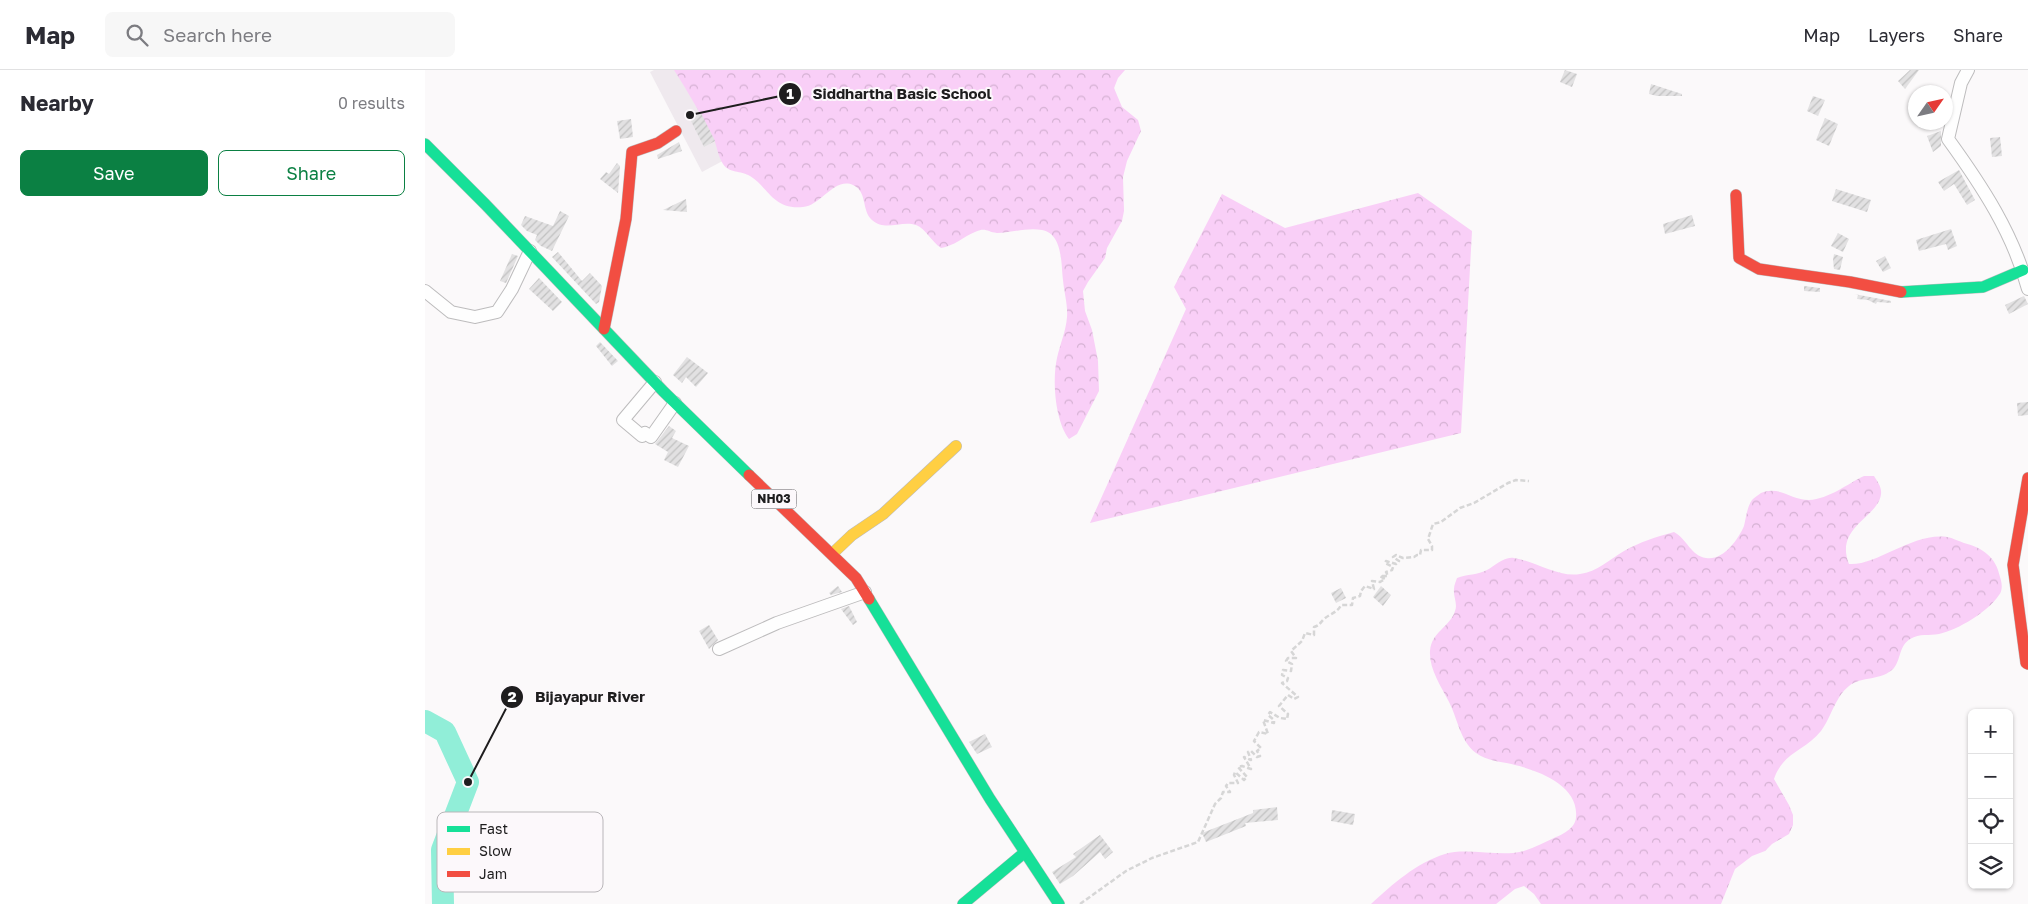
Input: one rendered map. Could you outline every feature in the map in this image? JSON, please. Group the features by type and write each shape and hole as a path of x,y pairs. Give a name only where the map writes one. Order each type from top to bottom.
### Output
{"street":[{"path":"1967,70 1961,83 1948,139 1975,176 2003,223 2023,270 2028,289"},
{"path":"604,329 626,220 632,152 658,143 676,131"},
{"name":"NH03","path":"425,144 675,403 848,569 865,592 1025,854 1059,904"},
{"path":"1736,195 1739,258 1759,269 1850,282 1901,292 1983,287 2023,270"},
{"path":"425,291 451,312 475,317 497,312 512,289 530,251"},
{"path":"655,382 623,420 642,436 645,433 651,437 675,403"},
{"path":"832,554 852,535 883,514 956,446"},
{"path":"2028,478 2013,565 2026,663 2028,664"},
{"path":"719,649 777,623 865,592"},
{"path":"963,904 1025,854"}],"path":[{"path":"1080,904 1126,871 1153,858 1198,842 1215,804 1221,798 1223,792 1230,792 1226,786 1228,783 1238,782 1234,775 1235,772 1244,780 1247,777 1238,767 1242,766 1251,769 1243,757 1251,760 1249,752 1251,751 1257,757 1260,756 1257,751 1261,748 1254,741 1259,732 1268,734 1263,720 1274,723 1274,720 1268,715 1270,712 1280,718 1287,719 1288,714 1279,706 1288,695 1294,699 1298,697 1282,683 1287,681 1288,678 1282,675 1283,670 1291,671 1292,664 1285,661 1288,658 1296,658 1291,650 1302,641 1305,633 1314,635 1314,627 1321,625 1325,618 1339,610 1341,604 1352,605 1353,598 1360,596 1365,586 1374,590 1372,581 1380,582 1385,580 1379,576 1388,576 1386,572 1392,570 1393,567 1385,563 1386,561 1396,564 1399,561 1393,557 1396,555 1403,558 1414,557 1417,554 1420,555 1421,550 1432,550 1433,546 1428,539 1433,524 1441,522 1460,508 1474,503 1508,482 1516,480 1529,481"}],"shaded area":[{"path":"654,70 684,70 730,157 702,172 650,72"}],"green space":[{"path":"674,70 1125,70 1118,78 1114,88 1122,107 1138,120 1141,131 1127,161 1123,177 1124,211 1122,221 1107,248 1105,258 1083,291 1085,311 1092,330 1098,361 1099,391 1077,434 1069,439 1064,431 1056,400 1056,367 1067,312 1060,250 1054,237 1049,233 1036,229 997,233 982,230 941,248 923,229 916,225 888,226 872,220 861,192 853,185 846,184 834,188 816,202 803,207 793,207 778,202 750,176 732,171 723,164 714,139"},
{"path":"1418,193 1472,231 1461,433 1090,523 1186,309 1174,287 1222,194 1285,228"},
{"path":"1864,476 1874,476 1880,487 1881,494 1873,509 1852,532 1847,541 1846,551 1849,564 1871,560 1921,539 1947,537 1988,554 1998,570 2002,584 2001,591 1988,607 1964,624 1947,632 1921,635 1910,639 1904,645 1894,668 1889,672 1854,683 1844,691 1821,731 1783,763 1774,779 1793,815 1793,825 1789,834 1772,844 1765,851 1752,856 1735,869 1721,904 1541,904 1534,894 1524,886 1515,889 1496,904 1371,904 1405,875 1434,858 1453,852 1513,853 1524,851 1563,834 1572,827 1575,821 1575,806 1571,797 1556,782 1535,771 1481,756 1470,748 1462,735 1436,677 1430,658 1431,644 1437,634 1453,617 1456,606 1454,588 1457,578 1484,572 1503,560 1510,558 1564,574 1586,573 1598,568 1636,545 1674,532 1701,557 1712,558 1724,553 1734,543 1744,526 1750,503 1761,493 1774,491 1796,498 1816,499 1831,494"}],"building":[{"path":"1565,70 1577,74 1572,87 1560,82"},
{"path":"1910,70 1919,70 1905,89 1898,81"},
{"path":"1651,84 1682,94 1682,96 1657,96 1649,94"},
{"path":"1813,96 1825,100 1818,116 1807,111"},
{"path":"701,113 715,141 704,147 690,119"},
{"path":"1825,118 1838,124 1829,146 1816,140"},
{"path":"631,119 633,137 620,139 617,121"},
{"path":"1941,131 1941,146 1933,152 1927,136"},
{"path":"2000,137 2002,156 1992,157 1990,138"},
{"path":"679,142 682,151 658,159 657,155"},
{"path":"617,163 620,166 618,193 600,179 606,172 609,174"},
{"path":"1959,170 1975,200 1967,205 1954,184 1944,191 1938,182"},
{"path":"1836,189 1871,200 1867,212 1832,201"},
{"path":"686,199 687,212 663,210"},
{"path":"560,211 569,216 552,251 541,246 535,240 537,235 527,231 521,225 525,216 553,226"},
{"path":"1692,215 1695,226 1665,234 1663,224"},
{"path":"1951,229 1957,246 1948,250 1946,244 1919,251 1916,240"},
{"path":"1838,233 1849,239 1843,252 1831,246"},
{"path":"558,252 582,281 590,273 602,286 599,302 596,304 552,257"},
{"path":"512,254 518,256 506,283 500,281"},
{"path":"1834,254 1843,257 1840,270 1834,269"},
{"path":"1885,256 1891,268 1883,272 1876,261"},
{"path":"539,278 562,302 553,311 529,289"},
{"path":"1804,286 1820,288 1820,292 1804,291"},
{"path":"1854,294 1891,301 1891,303 1877,302 1876,304 1868,300 1857,299 1858,295"},
{"path":"2024,296 2028,304 2009,314 2005,305"},
{"path":"600,342 618,361 612,366 596,346"},
{"path":"687,357 708,373 696,387 686,377 682,383 673,375"},
{"path":"2028,402 2028,415 2018,416 2017,403"},
{"path":"669,426 676,431 672,438 689,446 678,467 664,460 668,452 655,444"},
{"path":"838,586 842,592 831,595 829,593"},
{"path":"1381,586 1391,595 1383,606 1373,597"},
{"path":"1341,588 1346,598 1336,603 1331,593"},
{"path":"849,606 857,622 853,625 841,609"},
{"path":"709,625 718,640 709,649 699,631"},
{"path":"985,734 992,747 977,754 969,742"},
{"path":"1277,807 1278,820 1245,823 1246,826 1206,842 1202,833 1253,813 1253,810"},
{"path":"1332,810 1355,814 1353,825 1331,821"},
{"path":"1100,835 1113,852 1105,859 1100,852 1073,876 1060,884 1052,872 1076,857 1073,854"}],"waterway":[{"path":"425,721 445,732 468,782 457,812"},
{"path":"443,892 443,904"}],"traffic: fast":[{"path":"425,144 485,204 663,391 749,475"},
{"path":"1901,292 1983,287 2023,270"},
{"path":"869,599 990,799 1059,904"},
{"path":"963,904 1024,853"}],"traffic: slow":[{"path":"832,554 852,535 883,514 956,446"}],"traffic: jam":[{"path":"604,329 626,219 632,152 658,143 676,131"},
{"path":"1736,195 1739,258 1759,269 1850,282 1901,292"},
{"path":"749,475 856,578 869,599"},
{"path":"2028,478 2013,565 2026,663 2028,664"}],"place":[{"name":"Siddhartha Basic School","path":"690,115"},
{"name":"Bijayapur River","path":"468,782"}]}
